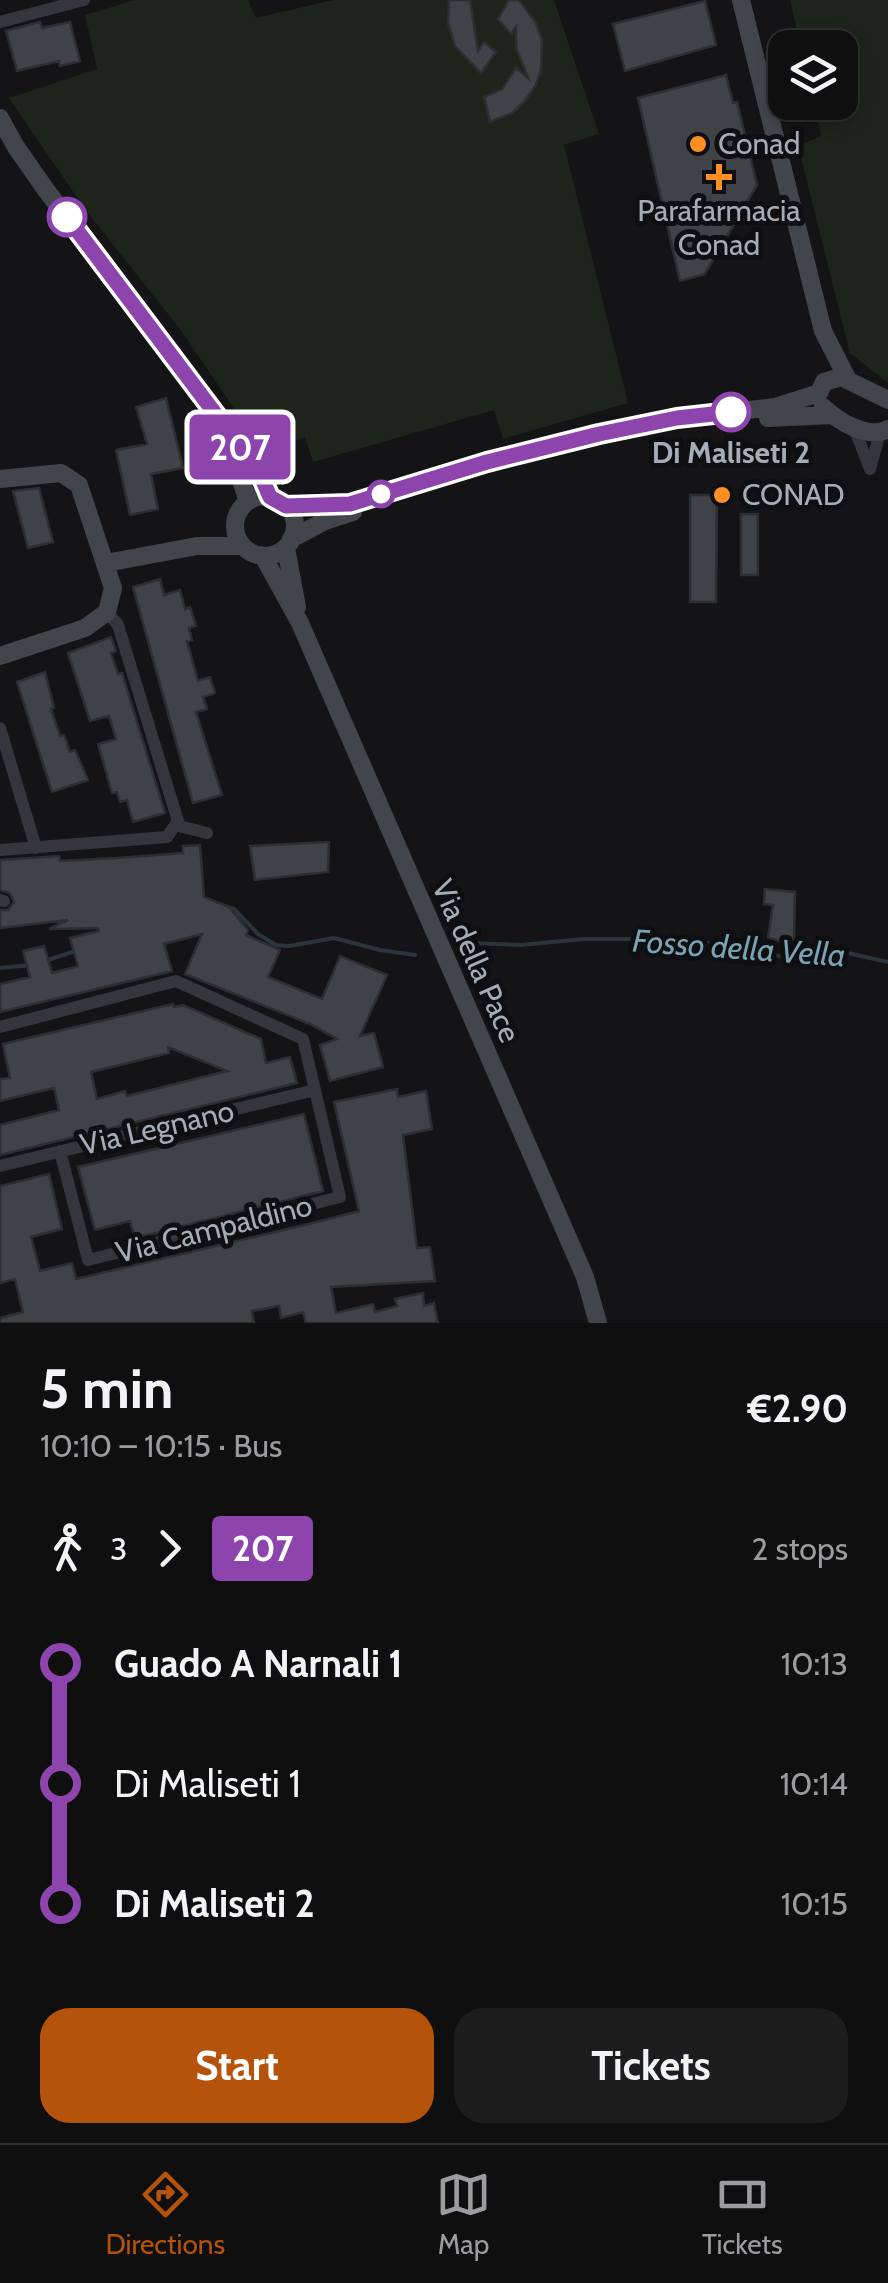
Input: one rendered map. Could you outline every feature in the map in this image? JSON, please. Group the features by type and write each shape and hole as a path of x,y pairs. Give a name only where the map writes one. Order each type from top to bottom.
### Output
{"street":[{"path":"0,22 84,0"},
{"path":"741,0 823,330 847,378 888,400"},
{"path":"0,118 46,190 294,522 288,543 300,623"},
{"path":"823,330 819,400 832,415 853,425 866,432 884,431 870,469 853,425"},
{"path":"263,556 288,543 321,514 487,462 626,427 774,408 847,378"},
{"path":"248,501 278,501 321,514 677,429 832,415"},
{"path":"220,420 248,501"},
{"path":"0,479 49,472 72,479 84,492 113,588 107,612 72,634 0,656"},
{"path":"242,546 235,524 248,501"},
{"path":"196,546 235,524"},
{"path":"106,563 196,546 242,546 263,556 300,623"},
{"path":"107,612 118,625 178,821 171,831"},
{"name":"Via della Pace","path":"300,623 584,1278 598,1323"},
{"path":"0,728 36,848"},
{"path":"0,850 171,831 207,833"},
{"path":"0,1026 176,982 303,1039 315,1090"},
{"name":"Via Legnano","path":"0,1166 315,1090"},
{"name":"Via Campaldino","path":"60,1151 88,1260 340,1198 315,1090"}],"shaded area":[{"path":"135,0 248,0 256,18 333,0 554,0 599,134 564,145 628,403 503,439 494,410 313,462 305,437 289,443 294,461 271,470 263,451 180,329 87,212 9,98 97,69 85,15"},
{"path":"790,0 888,0 888,383 850,353 798,146 821,136 818,120 858,120 858,30 797,30"}],"building":[{"path":"449,0 470,0 478,51 484,42 496,52 481,73 455,46 448,23"},
{"path":"509,0 519,0 536,23 542,40 541,70 524,102 512,113 490,122 484,97 502,89 516,68 528,78 516,47 516,27 511,34 498,19"},
{"path":"705,1 716,45 625,71 613,24"},
{"path":"40,22 42,28 70,22 80,61 60,66 59,61 17,71 6,31"},
{"name":"Conad","path":"726,75 733,103 737,102 757,185 705,274 680,281 638,98"},
{"path":"166,398 183,468 151,474 158,509 130,515 116,450 147,444 136,407"},
{"path":"39,488 53,542 28,548 13,491"},
{"path":"690,495 717,495 716,602 690,602"},
{"path":"741,514 758,514 758,575 741,575"},
{"path":"160,579 164,595 180,590 185,609 190,607 196,626 189,628 192,640 187,641 198,681 210,677 215,693 203,697 207,709 196,712 222,795 193,803 133,587"},
{"path":"111,637 116,651 111,653 118,674 122,673 165,813 133,822 127,800 120,802 117,792 112,793 98,744 116,739 109,716 90,721 68,653"},
{"path":"45,672 60,736 64,735 70,752 75,750 88,780 52,792 17,682"},
{"path":"329,842 328,872 255,880 250,846"},
{"path":"200,845 204,897 229,907 248,930 246,935 280,950 268,977 322,999 340,956 387,975 360,1036 374,1033 383,1067 330,1081 320,1045 337,1039 310,1024 185,974 202,934 164,944 172,971 0,1012 0,984 30,977 23,951 44,946 52,973 78,966 70,938 99,931 49,929 68,920 0,928 0,910 8,910 14,902 10,893 0,890 0,860 117,858 183,853 183,846"},
{"path":"765,889 795,892 794,940 781,942 768,937 773,905 764,904"},
{"path":"173,1004 183,1005 261,1039 266,1063 290,1057 297,1083 0,1155 0,1125 59,1110 54,1088 0,1101 0,1079 10,1078 3,1044","holes":["168,1047 227,1071 127,1096 125,1091 97,1099 91,1072 169,1053"]},
{"path":"397,1089 398,1097 426,1091 432,1129 403,1135 417,1248 430,1247 435,1281 331,1287 336,1313 373,1304 375,1312 397,1306 395,1299 423,1293 424,1306 434,1303 438,1323 306,1323 303,1312 281,1318 279,1306 252,1311 254,1323 0,1323 0,1318 23,1312 15,1279 0,1283 0,1186 49,1174 62,1229 31,1237 40,1271 72,1263 76,1279 313,1223 359,1211 334,1102"},
{"path":"304,1114 323,1191 135,1238 130,1221 95,1230 78,1167"}],"waterway":[{"name":"Fosso della Vella","path":"213,902 234,909 258,934 276,945 334,938 415,955"},
{"name":"Fosso della Vella","path":"469,943 687,939 790,958 830,949 888,962"},
{"name":"Fosso della Vella","path":"45,961 78,950"},
{"name":"Fosso della Vella","path":"0,968 31,965"}],"bus line":[{"name":"207","path":"67,217 261,476 270,497 286,506 350,504 487,462 639,424 731,412"}],"place":[{"name":"Conad","path":"698,144"},
{"name":"Parafarmacia Conad","path":"719,177"},
{"name":"Di Maliseti 2","path":"731,412"},
{"name":"CONAD","path":"722,495"}]}
